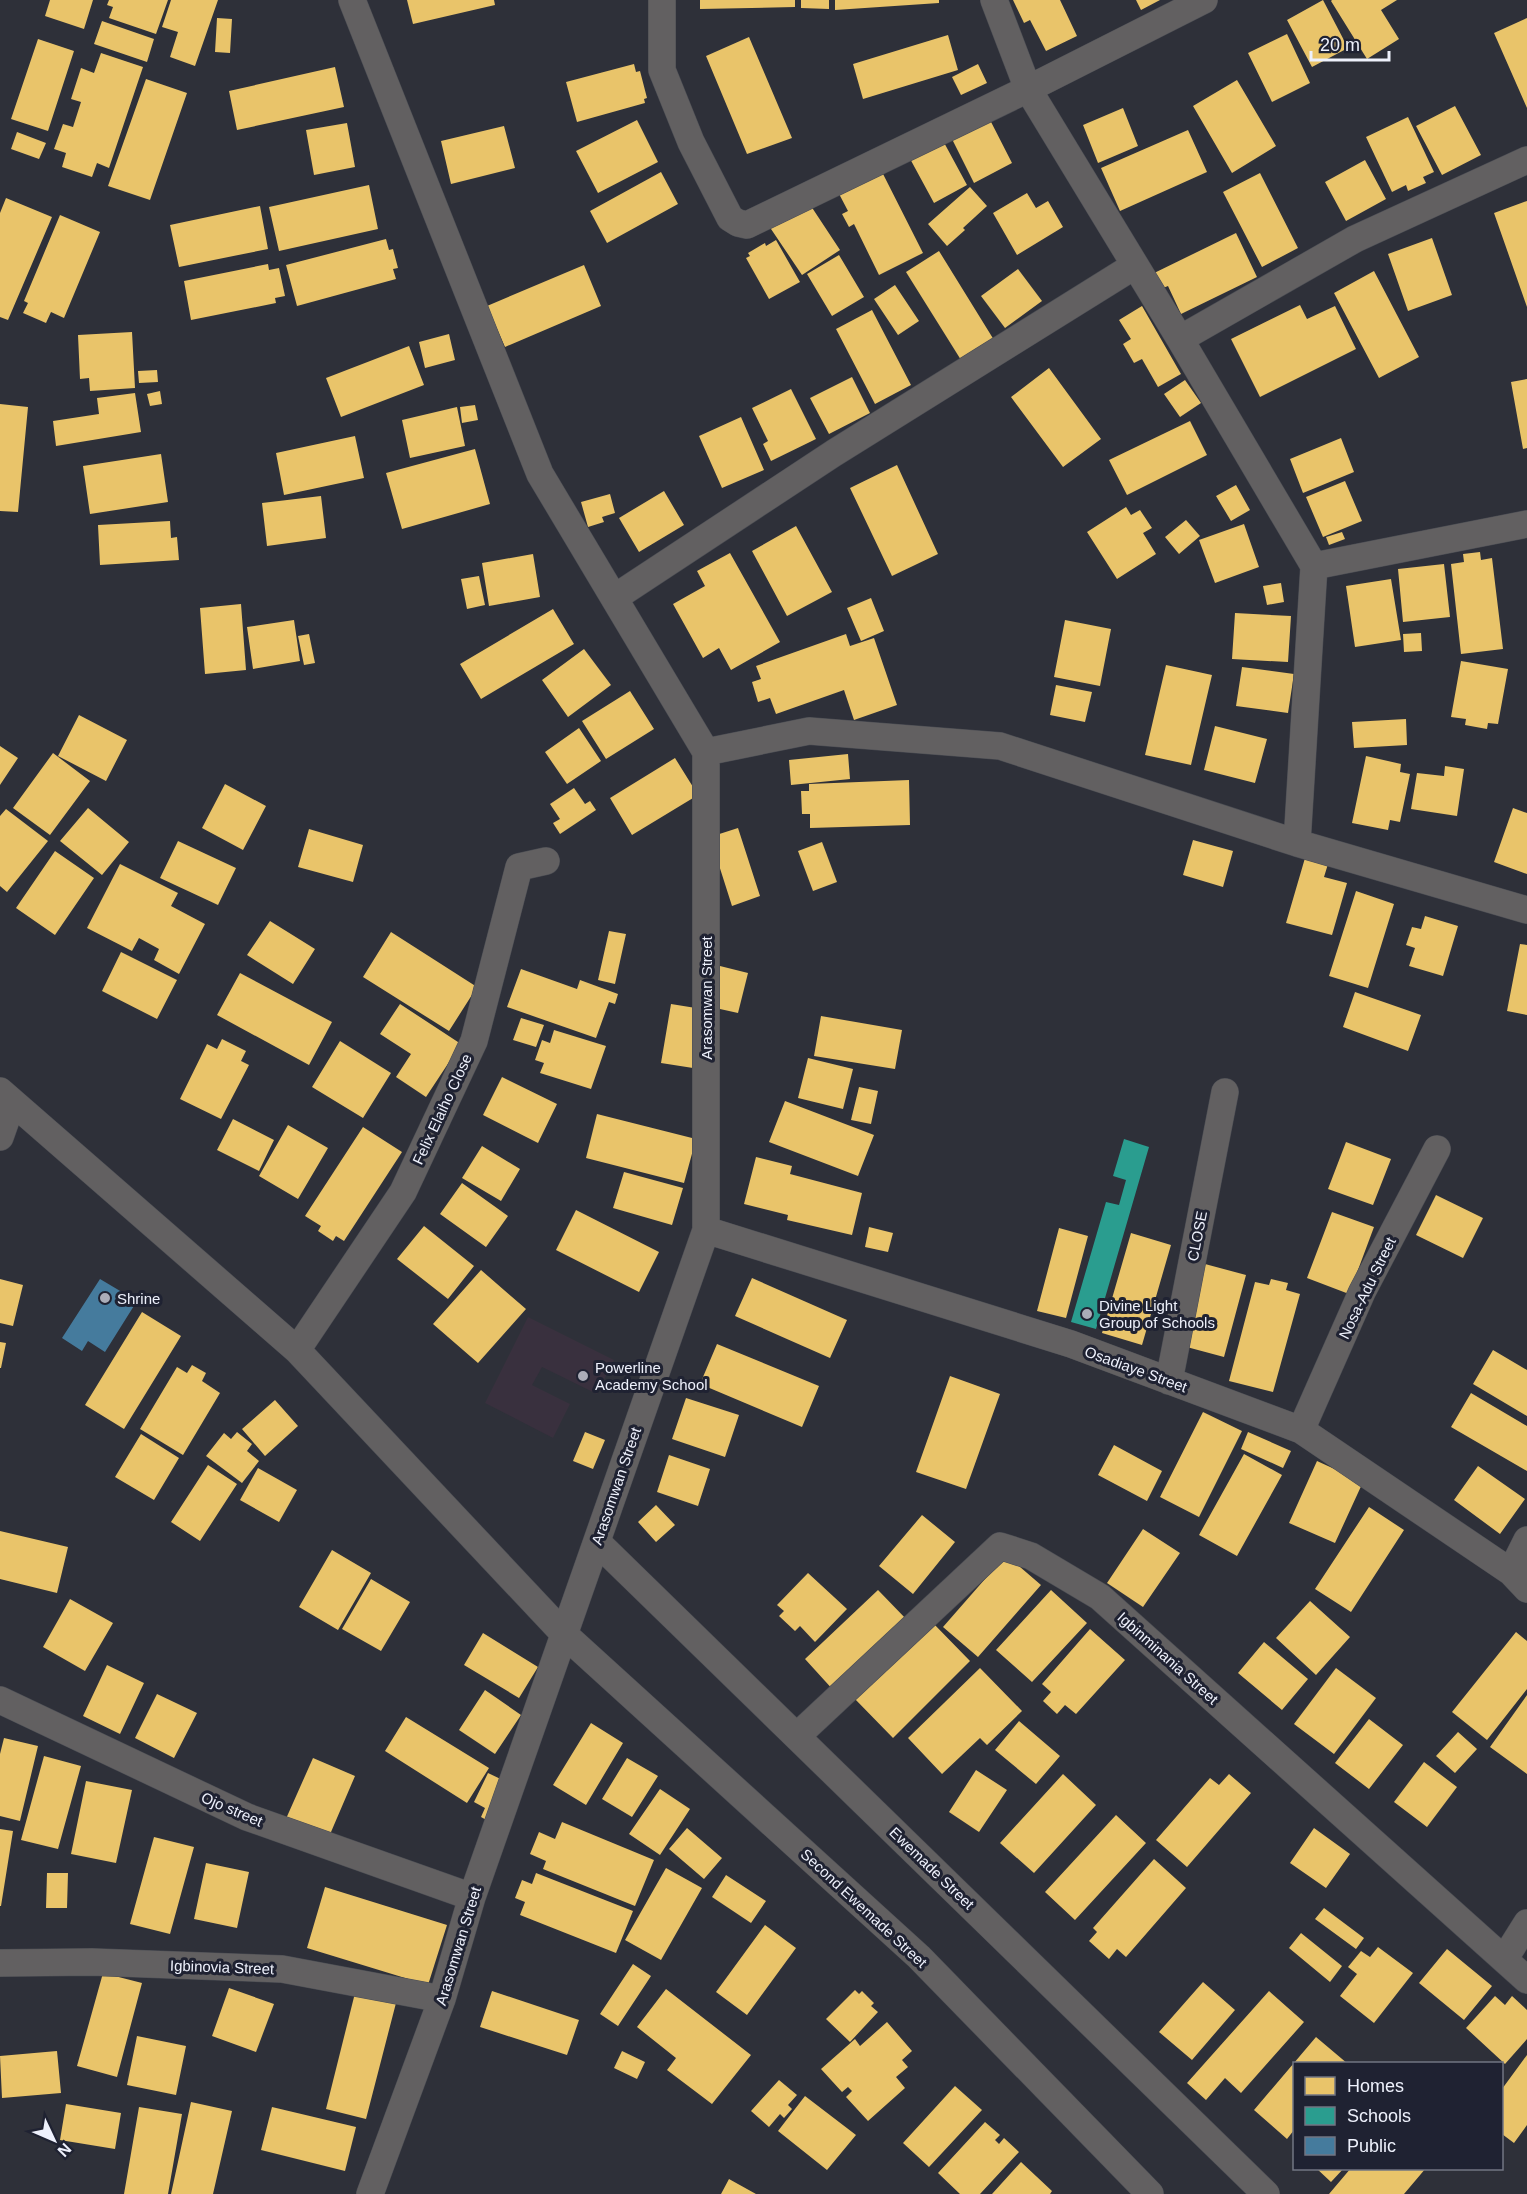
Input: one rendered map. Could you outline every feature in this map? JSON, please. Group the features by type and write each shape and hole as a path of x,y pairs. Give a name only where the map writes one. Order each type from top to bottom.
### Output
{"street":[{"path":"352,0 540,474 706,752 809,731 1000,746 1297,843 1527,910"},
{"path":"662,0 662,70 691,141 730,218 747,225 1028,89 1204,0"},
{"path":"994,0 1028,89 1180,339 1314,566 1297,843"},
{"path":"1180,339 1355,239 1527,160"},
{"path":"614,598 834,453 1134,266"},
{"path":"1314,566 1527,525"},
{"name":"Arasomwan Street","path":"370,2194 442,1999 472,1898 705,1230 706,752"},
{"name":"Felix Elaiho Close","path":"297,1350 403,1192 474,1041 519,867 546,861"},
{"name":"CLOSE","path":"1169,1381 1225,1092"},
{"path":"0,1137 6,1097"},
{"name":"Second Ewemade Street","path":"6,1097 297,1350 565,1635 919,1957 1150,2194"},
{"name":"Nosa-Adu Street","path":"1301,1430 1362,1292 1437,1149"},
{"name":"Osadiaye Street","path":"705,1230 1071,1344 1301,1430 1519,1580"},
{"path":"1519,1580 1527,1540"},
{"name":"Ewemade Street","path":"597,1542 1266,2194"},
{"name":"Igbinminania Street","path":"796,1736 1000,1546 1031,1556 1100,1597 1527,1980"},
{"name":"Ojo street","path":"0,1700 247,1817 472,1898"},
{"path":"1505,1958 1527,1923"},
{"name":"Igbinovia Street","path":"0,1963 92,1962 282,1969 442,1999"}],"shaded area":[{"name":"Powerline Academy School","path":"528,1317 614,1360 597,1394 542,1367 532,1385 570,1404 553,1438 485,1403"}],"building: Homes":[{"path":"50,0 93,0 84,29 45,16"},
{"path":"109,0 168,0 156,34 109,18 113,7 107,5"},
{"path":"171,0 218,0 195,66 170,57 178,32 162,27"},
{"path":"407,0 494,0 495,5 413,24"},
{"path":"700,0 795,0 795,7 700,9"},
{"path":"801,0 829,0 829,9 801,8"},
{"path":"835,0 939,0 939,3 835,10"},
{"path":"1013,0 1060,0 1077,36 1046,51 1030,20 1024,23"},
{"path":"1136,0 1160,0 1141,10"},
{"path":"1323,0 1348,48 1312,67 1287,20"},
{"path":"1332,0 1397,0 1381,10 1399,39 1367,59"},
{"path":"217,18 232,19 230,53 215,52"},
{"path":"1527,18 1527,108 1494,33"},
{"path":"102,21 154,39 147,62 94,44"},
{"path":"1287,34 1310,83 1272,102 1248,53"},
{"path":"948,35 958,70 863,99 853,64"},
{"path":"749,37 792,138 747,154 706,56"},
{"path":"38,39 74,51 48,131 11,119"},
{"path":"101,53 143,67 109,168 97,163 92,177 62,167 66,153 54,149 63,124 73,127 81,102 71,99 81,68 94,73"},
{"path":"634,64 636,72 640,71 647,98 644,99 645,103 577,122 566,82"},
{"path":"978,64 987,83 961,95 952,77"},
{"path":"335,67 344,107 237,130 229,91"},
{"path":"146,79 187,93 150,200 108,186"},
{"path":"1237,80 1276,146 1232,173 1193,106"},
{"path":"1455,106 1481,155 1442,175 1416,126"},
{"path":"1123,108 1138,146 1098,163 1083,125"},
{"path":"988,116 1012,163 974,183 950,135"},
{"path":"1408,117 1434,172 1423,177 1426,183 1408,191 1406,185 1392,192 1366,137"},
{"path":"637,120 658,162 598,193 576,151"},
{"path":"347,123 355,167 314,175 306,130"},
{"path":"504,126 515,168 451,184 441,141"},
{"path":"1188,130 1207,172 1120,211 1101,168"},
{"path":"17,132 46,143 39,159 11,149"},
{"path":"941,137 967,185 934,203 908,155"},
{"path":"1365,160 1386,199 1346,221 1325,182"},
{"path":"880,168 923,253 879,275 854,224 849,227 842,214 848,211 837,190"},
{"path":"661,172 678,204 607,243 590,211"},
{"path":"1260,173 1298,248 1262,267 1223,192"},
{"path":"369,185 378,229 279,251 269,207"},
{"path":"970,187 987,206 947,246 928,224"},
{"path":"1027,193 1036,208 1048,201 1063,227 1017,255 993,213"},
{"path":"6,198 52,217 8,320 0,317 0,213"},
{"path":"807,200 840,250 802,275 769,226"},
{"path":"1527,201 1527,307 1494,213"},
{"path":"260,206 268,249 179,267 170,225"},
{"path":"60,215 100,232 64,318 51,312 46,323 23,313 28,303 24,301"},
{"path":"1236,233 1257,277 1181,314 1168,286 1153,292 1146,277"},
{"path":"1432,238 1452,295 1408,311 1388,254"},
{"path":"386,239 389,250 393,249 398,268 393,269 396,279 297,306 286,265"},
{"path":"776,240 800,282 769,299 746,258 750,256 748,253 765,243 766,246"},
{"path":"939,251 994,340 961,360 906,272"},
{"path":"839,255 864,297 832,316 807,274"},
{"path":"268,264 269,270 279,268 285,296 275,298 276,303 191,320 184,281"},
{"path":"584,265 601,306 505,347 487,306"},
{"path":"1018,269 1042,301 1005,328 981,296"},
{"path":"1374,271 1419,357 1379,378 1334,293"},
{"path":"895,285 919,321 898,335 874,299"},
{"path":"1300,305 1307,319 1335,306 1356,349 1260,397 1231,339"},
{"path":"1142,306 1181,374 1158,387 1142,359 1134,363 1123,344 1131,339 1119,320"},
{"path":"872,310 911,385 875,404 836,329"},
{"path":"132,332 135,388 90,391 89,378 80,379 78,335"},
{"path":"449,334 455,360 425,368 419,342"},
{"path":"409,346 424,385 341,417 326,378"},
{"path":"1049,368 1101,439 1063,467 1011,397"},
{"path":"157,370 158,382 139,383 138,371"},
{"path":"852,377 870,413 829,434 810,398"},
{"path":"1527,379 1527,448 1523,449 1511,382"},
{"path":"1185,380 1201,403 1180,417 1164,394"},
{"path":"791,389 816,439 771,461 763,444 768,441 752,408"},
{"path":"160,391 162,404 150,406 147,394"},
{"path":"135,393 141,432 56,446 53,421 99,414 97,398"},
{"path":"0,404 28,407 18,512 0,511"},
{"path":"475,405 478,420 462,423 460,407"},
{"path":"457,407 465,446 410,458 402,420"},
{"path":"741,417 764,470 722,488 699,436"},
{"path":"1190,421 1207,455 1127,495 1109,460"},
{"path":"355,436 364,478 284,495 276,453"},
{"path":"1341,438 1354,472 1303,493 1290,459"},
{"path":"475,449 490,504 402,529 386,473"},
{"path":"161,454 168,502 90,514 83,466"},
{"path":"897,465 938,554 892,576 850,488"},
{"path":"1345,481 1362,521 1323,537 1306,497"},
{"path":"1236,485 1250,510 1231,521 1216,496"},
{"path":"664,491 684,525 639,552 619,518"},
{"path":"610,494 615,513 602,517 604,522 588,527 581,502"},
{"path":"321,496 326,538 267,546 262,503"},
{"path":"1126,507 1131,515 1140,510 1152,528 1143,533 1156,554 1117,579 1087,532"},
{"path":"1186,520 1200,536 1179,554 1165,537"},
{"path":"170,521 171,538 177,537 179,560 100,565 98,525"},
{"path":"1244,524 1259,567 1215,583 1199,540"},
{"path":"796,526 832,592 787,616 752,551"},
{"path":"1342,532 1345,539 1329,545 1326,537"},
{"path":"1480,552 1481,560 1492,558 1503,649 1461,654 1451,564 1464,562 1463,554"},
{"path":"730,553 780,642 731,670 719,648 703,658 673,604 705,586 697,571"},
{"path":"533,554 540,597 489,606 482,563"},
{"path":"1444,564 1450,617 1403,622 1398,569"},
{"path":"479,576 485,605 467,609 461,579"},
{"path":"1391,579 1401,640 1355,647 1346,586"},
{"path":"1281,583 1284,602 1267,605 1263,586"},
{"path":"871,598 884,631 861,641 847,608"},
{"path":"241,604 246,670 205,674 200,608"},
{"path":"553,609 574,644 481,699 460,664"},
{"path":"1235,613 1291,616 1288,662 1232,659"},
{"path":"294,620 300,661 253,669 247,627"},
{"path":"1065,620 1111,629 1100,686 1054,677"},
{"path":"1421,633 1422,651 1404,652 1403,634"},
{"path":"309,634 315,663 304,665 298,636"},
{"path":"846,634 850,646 874,638 897,705 854,720 844,690 776,714 770,698 758,702 752,682 761,679 756,666"},
{"path":"584,649 611,685 568,717 542,680"},
{"path":"1461,661 1508,669 1498,724 1488,723 1487,729 1465,725 1466,719 1451,717"},
{"path":"1166,665 1212,675 1191,765 1145,755"},
{"path":"1242,667 1294,674 1288,713 1236,706"},
{"path":"1056,685 1092,692 1085,722 1050,715"},
{"path":"630,691 654,729 606,759 582,721"},
{"path":"79,715 127,740 106,781 58,756"},
{"path":"1406,719 1407,745 1354,748 1352,722"},
{"path":"1215,726 1267,739 1255,783 1204,770"},
{"path":"579,728 601,761 567,784 545,752"},
{"path":"0,746 18,758 0,785"},
{"path":"53,753 90,781 50,835 13,808"},
{"path":"848,754 850,779 791,785 789,760"},
{"path":"1366,756 1401,764 1400,772 1410,774 1400,822 1390,820 1388,830 1352,823"},
{"path":"675,758 698,795 632,835 610,798"},
{"path":"1445,766 1464,769 1457,816 1411,809 1417,773 1444,776"},
{"path":"909,780 910,825 810,828 810,814 802,814 801,791 809,791 809,784"},
{"path":"225,784 266,806 243,850 202,828"},
{"path":"574,788 585,804 590,801 596,810 560,834 553,823 560,819 550,804"},
{"path":"88,808 129,842 102,875 60,841"},
{"path":"1513,808 1527,813 1527,874 1494,862"},
{"path":"6,809 48,841 7,892 0,886 0,816"},
{"path":"738,828 760,896 732,906 710,837"},
{"path":"309,829 363,845 353,882 298,867"},
{"path":"1193,840 1233,851 1223,887 1183,875"},
{"path":"178,841 236,868 218,905 160,878"},
{"path":"822,842 837,882 813,891 798,851"},
{"path":"55,851 94,878 55,935 16,908"},
{"path":"1305,858 1328,864 1324,877 1347,883 1332,935 1286,923"},
{"path":"120,864 178,893 171,906 205,924 179,974 154,960 159,949 139,938 132,951 87,928"},
{"path":"1356,891 1394,904 1368,988 1329,976"},
{"path":"1425,916 1458,926 1443,976 1409,966 1415,948 1406,945 1412,927 1421,929"},
{"path":"270,921 315,949 293,984 247,955"},
{"path":"609,931 626,934 615,984 598,980"},
{"path":"391,932 477,987 449,1031 363,977"},
{"path":"1520,944 1527,945 1527,1015 1507,1011"},
{"path":"121,952 177,980 157,1019 102,991"},
{"path":"720,966 748,973 738,1013 711,1007"},
{"path":"521,969 577,989 580,980 618,994 615,1004 609,1002 596,1038 507,1007"},
{"path":"240,973 332,1022 309,1065 217,1015"},
{"path":"1355,992 1421,1015 1408,1051 1343,1027"},
{"path":"400,1004 461,1044 426,1097 396,1077 411,1054 380,1034"},
{"path":"671,1004 702,1009 693,1068 661,1063"},
{"path":"821,1016 902,1030 895,1069 814,1056"},
{"path":"521,1018 544,1025 536,1047 513,1040"},
{"path":"554,1030 606,1046 591,1089 540,1073 544,1063 535,1060 542,1040 550,1043"},
{"path":"222,1039 246,1051 241,1061 249,1065 221,1119 180,1099 207,1044 217,1049"},
{"path":"340,1041 391,1073 363,1118 312,1087"},
{"path":"808,1058 853,1069 843,1109 798,1098"},
{"path":"502,1077 557,1104 538,1143 483,1115"},
{"path":"859,1087 878,1091 871,1124 851,1120"},
{"path":"785,1101 874,1135 858,1176 769,1142"},
{"path":"597,1114 696,1139 684,1183 586,1158"},
{"path":"233,1119 274,1140 259,1171 217,1150"},
{"path":"288,1125 328,1148 298,1199 259,1176"},
{"path":"363,1127 402,1152 344,1241 336,1236 333,1241 318,1231 321,1226 305,1216"},
{"path":"1346,1142 1391,1159 1373,1205 1328,1189"},
{"path":"482,1146 520,1169 501,1201 462,1178"},
{"path":"756,1157 792,1166 790,1174 862,1193 852,1235 787,1220 788,1215 744,1204"},
{"path":"624,1172 683,1188 672,1225 613,1208"},
{"path":"462,1183 508,1216 486,1247 440,1214"},
{"path":"1436,1195 1483,1218 1463,1258 1416,1235"},
{"path":"576,1210 659,1252 639,1292 556,1250"},
{"path":"1332,1212 1374,1227 1349,1294 1307,1278"},
{"path":"424,1226 474,1266 448,1299 397,1259"},
{"path":"869,1227 893,1233 888,1252 865,1247"},
{"path":"1059,1228 1088,1236 1066,1318 1037,1311"},
{"path":"1131,1233 1171,1245 1142,1345 1102,1333"},
{"path":"1205,1264 1246,1275 1224,1357 1183,1346"},
{"path":"481,1270 526,1309 478,1363 433,1324"},
{"path":"752,1278 847,1320 830,1358 735,1316"},
{"path":"0,1279 23,1285 13,1326 0,1323"},
{"path":"1271,1279 1288,1283 1286,1290 1300,1294 1273,1392 1229,1381 1255,1282 1269,1285"},
{"path":"142,1312 181,1336 124,1429 85,1405"},
{"path":"0,1342 6,1343 1,1368 0,1368"},
{"path":"717,1344 819,1386 802,1427 700,1384"},
{"path":"1493,1350 1527,1370 1527,1416 1473,1384"},
{"path":"192,1365 206,1373 202,1381 220,1393 183,1455 140,1429 177,1367 187,1373"},
{"path":"950,1376 1000,1394 966,1489 916,1472"},
{"path":"1471,1393 1527,1426 1527,1471 1451,1427"},
{"path":"686,1398 739,1415 725,1457 672,1439"},
{"path":"275,1400 298,1426 265,1456 242,1429"},
{"path":"1203,1412 1242,1431 1199,1517 1160,1497"},
{"path":"237,1432 252,1444 247,1451 259,1461 242,1483 206,1456 224,1433 231,1439"},
{"path":"585,1432 605,1440 593,1469 573,1461"},
{"path":"1248,1432 1291,1451 1283,1468 1241,1449"},
{"path":"141,1434 179,1458 154,1500 115,1477"},
{"path":"1114,1445 1162,1471 1147,1501 1098,1475"},
{"path":"1244,1454 1282,1475 1237,1556 1199,1535"},
{"path":"669,1455 710,1469 698,1506 657,1492"},
{"path":"1317,1461 1363,1482 1335,1543 1289,1523"},
{"path":"208,1465 237,1484 200,1541 171,1522"},
{"path":"1478,1466 1525,1499 1500,1534 1454,1500"},
{"path":"258,1468 297,1490 279,1522 240,1500"},
{"path":"656,1505 675,1525 656,1542 638,1522"},
{"path":"1369,1507 1404,1530 1351,1612 1315,1589"},
{"path":"922,1515 955,1542 913,1594 879,1566"},
{"path":"1143,1529 1180,1553 1143,1607 1107,1583"},
{"path":"0,1531 68,1547 57,1593 0,1579"},
{"path":"332,1550 371,1573 338,1630 299,1607"},
{"path":"1006,1555 1041,1585 978,1657 943,1627"},
{"path":"808,1573 847,1609 815,1642 800,1626 795,1631 779,1616 784,1611 777,1605"},
{"path":"371,1579 410,1602 381,1651 342,1629"},
{"path":"878,1590 909,1622 835,1692 805,1659"},
{"path":"1051,1590 1087,1623 1032,1682 996,1650"},
{"path":"70,1599 113,1623 85,1671 43,1647"},
{"path":"1310,1601 1350,1637 1316,1675 1276,1638"},
{"path":"931,1621 970,1661 893,1738 854,1698"},
{"path":"1090,1629 1125,1660 1076,1714 1065,1705 1057,1714 1043,1701 1051,1692 1042,1684"},
{"path":"1516,1632 1527,1641 1527,1689 1487,1740 1452,1712"},
{"path":"483,1633 538,1667 519,1698 464,1665"},
{"path":"1264,1642 1308,1679 1282,1710 1238,1673"},
{"path":"107,1665 144,1683 120,1734 83,1716"},
{"path":"980,1668 1022,1711 987,1745 980,1738 942,1774 908,1738"},
{"path":"1336,1668 1376,1698 1334,1754 1294,1724"},
{"path":"485,1690 521,1715 495,1754 459,1730"},
{"path":"157,1694 197,1713 174,1758 135,1738"},
{"path":"1527,1695 1527,1774 1490,1747"},
{"path":"406,1717 489,1768 467,1803 385,1751"},
{"path":"1369,1719 1403,1745 1369,1789 1335,1763"},
{"path":"1019,1721 1060,1756 1036,1784 995,1750"},
{"path":"591,1723 623,1743 586,1805 553,1785"},
{"path":"1458,1732 1477,1749 1455,1773 1436,1756"},
{"path":"4,1738 38,1746 20,1821 0,1816 0,1754"},
{"path":"44,1756 81,1766 58,1849 21,1840"},
{"path":"313,1758 355,1776 328,1839 285,1821"},
{"path":"627,1758 658,1776 632,1817 602,1799"},
{"path":"1424,1762 1457,1787 1427,1827 1394,1802"},
{"path":"976,1770 1007,1790 979,1832 949,1812"},
{"path":"488,1773 509,1783 490,1822 481,1817 485,1808 474,1802"},
{"path":"1063,1774 1096,1805 1034,1873 1000,1843"},
{"path":"1229,1774 1251,1793 1187,1867 1156,1840 1210,1778 1219,1785"},
{"path":"86,1781 132,1790 116,1863 71,1854"},
{"path":"660,1789 690,1809 660,1855 629,1834"},
{"path":"1116,1815 1146,1843 1075,1920 1045,1892"},
{"path":"562,1822 654,1860 635,1906 543,1869 546,1861 530,1854 539,1832 555,1839"},
{"path":"687,1828 722,1858 704,1879 669,1849"},
{"path":"1314,1828 1350,1854 1326,1888 1290,1863"},
{"path":"0,1829 13,1831 1,1906 0,1906"},
{"path":"154,1837 194,1847 170,1934 130,1924"},
{"path":"1154,1859 1186,1888 1126,1957 1117,1949 1109,1959 1089,1941 1097,1932 1093,1928"},
{"path":"206,1863 249,1872 237,1928 194,1919"},
{"path":"666,1868 702,1888 661,1960 625,1940"},
{"path":"47,1873 68,1873 67,1908 46,1908"},
{"path":"536,1873 633,1911 616,1953 520,1915 525,1902 515,1898 522,1880 532,1884"},
{"path":"726,1875 766,1901 751,1923 712,1897"},
{"path":"325,1887 447,1925 428,1985 307,1948"},
{"path":"1324,1908 1364,1938 1356,1949 1315,1919"},
{"path":"765,1925 796,1948 747,2015 716,1992"},
{"path":"1301,1933 1342,1966 1330,1982 1289,1948"},
{"path":"1378,1947 1413,1973 1374,2023 1340,1996 1357,1974 1348,1967 1361,1951 1370,1957"},
{"path":"1447,1949 1492,1986 1464,2020 1419,1983"},
{"path":"633,1964 651,1976 618,2026 600,2014"},
{"path":"103,1973 142,1983 117,2077 77,2066"},
{"path":"1203,1982 1235,2010 1192,2060 1159,2032"},
{"path":"229,1988 274,2004 256,2052 212,2036"},
{"path":"666,1989 751,2055 712,2104 667,2070 676,2058 637,2027"},
{"path":"855,1990 859,1994 862,1991 874,2003 871,2006 878,2012 850,2042 826,2019"},
{"path":"492,1991 579,2020 567,2055 480,2027"},
{"path":"1269,1991 1304,2022 1241,2093 1225,2078 1206,2100 1187,2083"},
{"path":"355,1993 396,2003 366,2119 326,2109"},
{"path":"1495,1996 1505,2005 1512,1996 1527,2010 1527,2039 1505,2064 1466,2028"},
{"path":"887,2022 912,2051 902,2060 908,2067 896,2077 905,2088 868,2121 846,2097 852,2091 848,2087 842,2092 821,2069 855,2039 860,2046"},
{"path":"137,2036 186,2046 176,2095 127,2085"},
{"path":"1316,2037 1346,2062 1295,2062"},
{"path":"57,2051 61,2093 2,2098 0,2056"},
{"path":"622,2051 645,2062 637,2079 614,2068"},
{"path":"1527,2055 1527,2125 1514,2143 1503,2135 1503,2088"},
{"path":"1293,2064 1293,2131 1287,2139 1254,2110"},
{"path":"779,2080 797,2095 788,2105 792,2109 784,2118 780,2114 769,2127 751,2111"},
{"path":"955,2086 982,2110 929,2167 903,2143"},
{"path":"805,2096 856,2135 827,2170 778,2131"},
{"path":"191,2102 232,2111 213,2194 171,2194"},
{"path":"66,2104 121,2113 115,2149 60,2140"},
{"path":"139,2107 182,2114 168,2194 124,2194"},
{"path":"272,2107 356,2127 345,2171 261,2150"},
{"path":"985,2122 1000,2135 995,2140 999,2144 1004,2138 1019,2152 980,2194 960,2194 938,2173"},
{"path":"1021,2162 1052,2191 1050,2194 992,2194"},
{"path":"1318,2170 1342,2170 1331,2182"},
{"path":"1349,2170 1424,2170 1404,2194 1329,2194"},
{"path":"729,2179 756,2194 721,2194"}],"building: Schools":[{"path":"1124,1139 1149,1147 1096,1329 1071,1322 1106,1202 1119,1205 1126,1180 1113,1176"}],"building: Public":[{"path":"100,1279 137,1301 105,1352 88,1341 82,1351 62,1338"}],"place":[{"name":"Shrine","path":"105,1298"},
{"name":"Divine Light Group of Schools","path":"1087,1314"},
{"name":"Powerline Academy School","path":"583,1376"}]}
